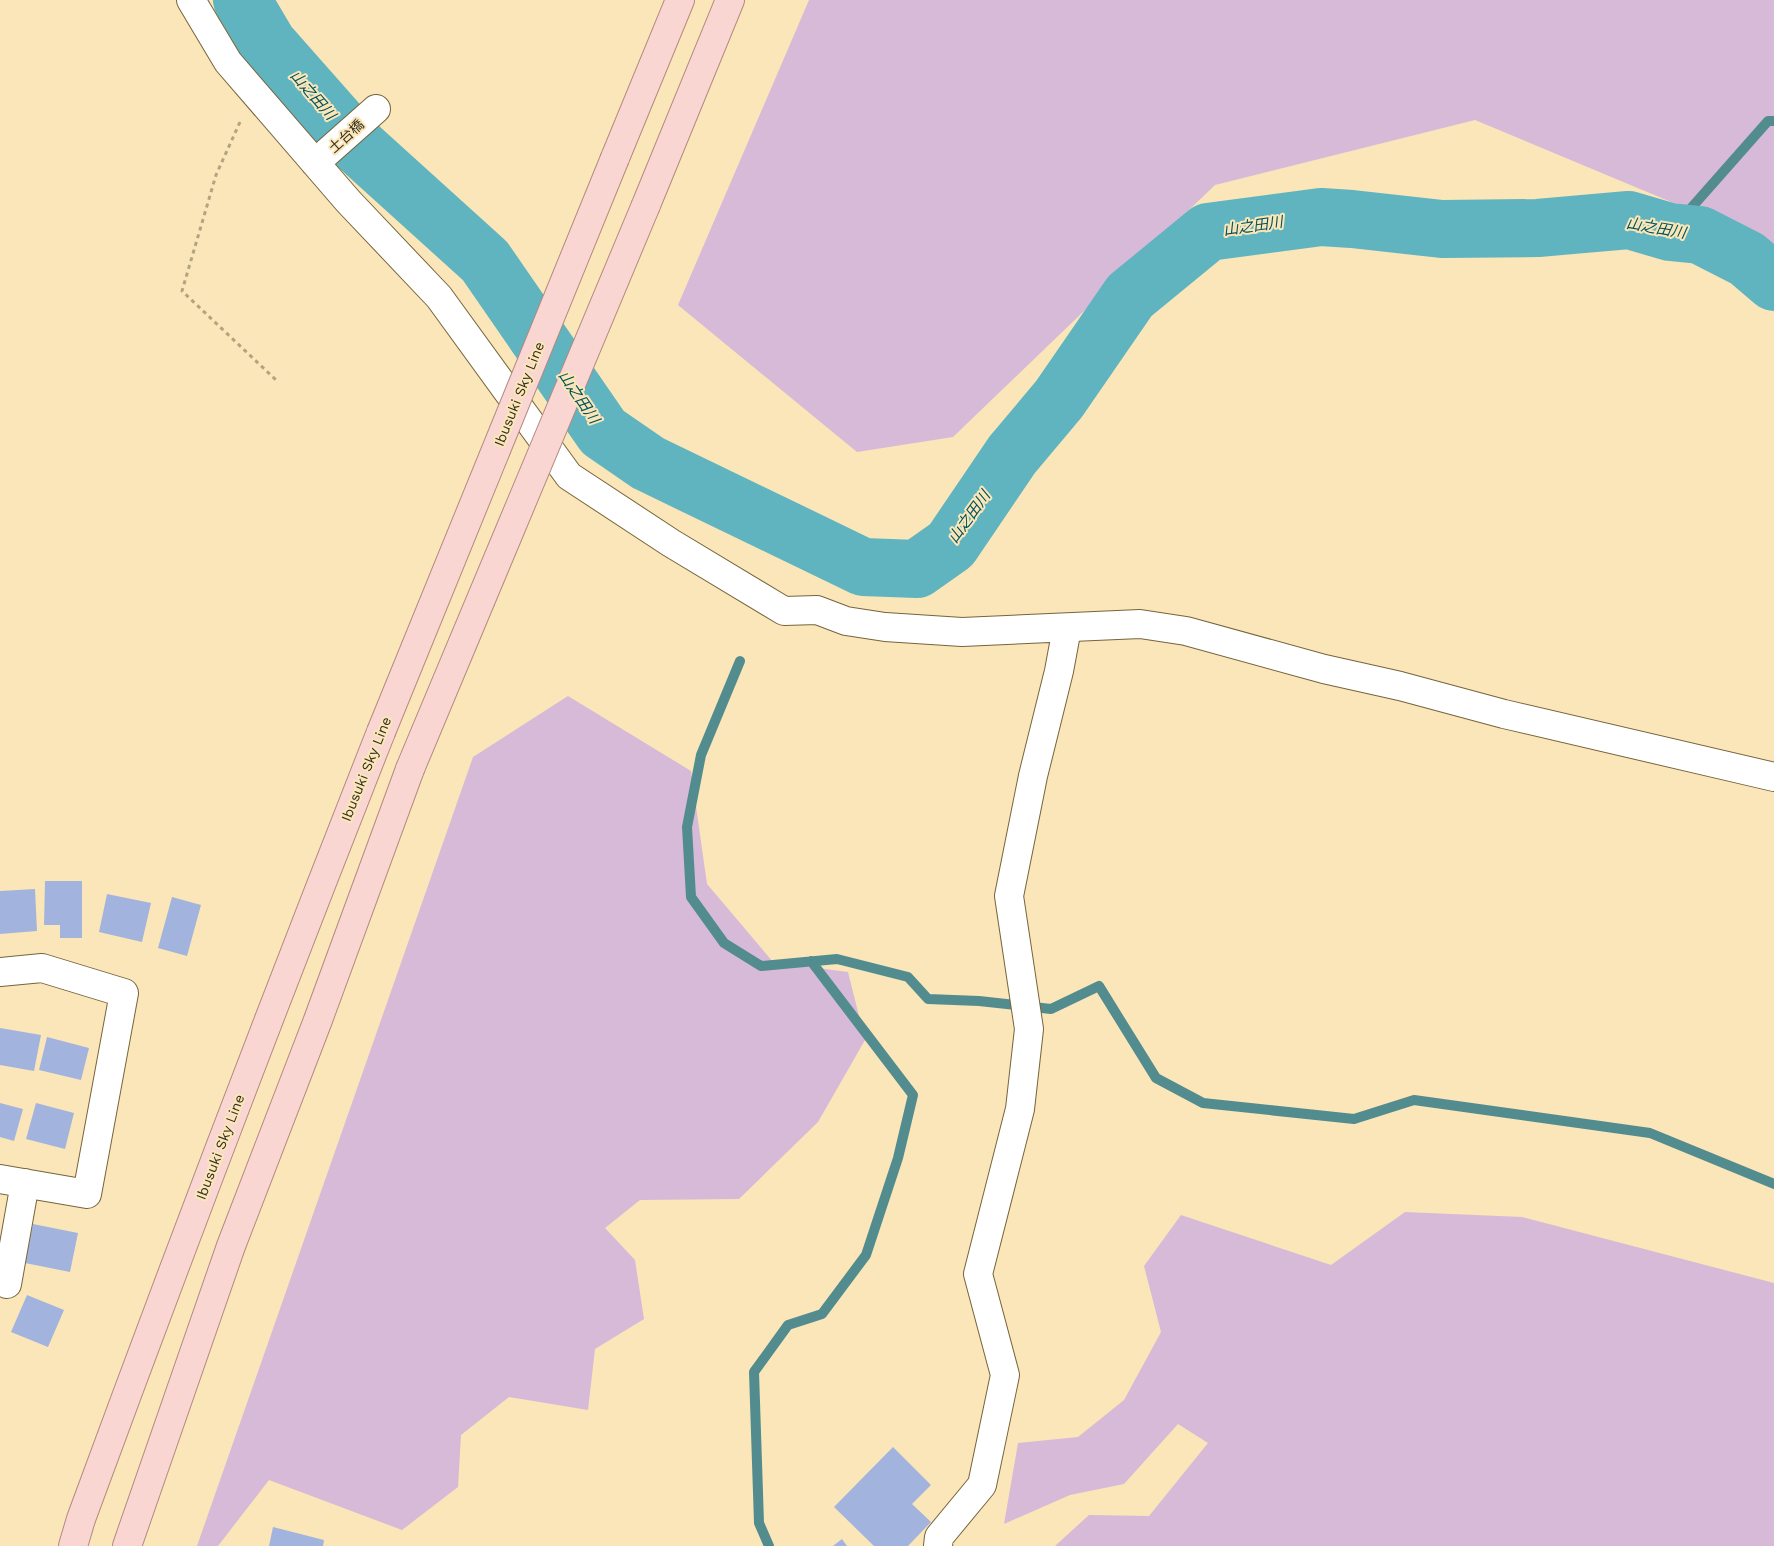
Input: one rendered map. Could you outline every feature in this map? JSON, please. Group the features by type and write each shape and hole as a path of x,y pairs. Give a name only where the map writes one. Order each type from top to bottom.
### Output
{"main road":[{"name":"Ibusuki Sky Line","path":"73,1546 81,1519 192,1220 295,949 381,732 680,0"},
{"path":"127,1546 231,1246 318,1020 410,769 730,0"}],"street":[{"path":"191,0 228,62 315,163 439,298 570,476 671,543 784,612 817,610 846,621 885,627 962,632 1140,624 1186,631 1324,669 1774,777"},
{"name":"土台橋","path":"315,163 376,109"},
{"path":"938,1546 939,1537 982,1485 1004,1375 978,1274 1020,1110 1029,1029 1009,896 1033,776 1059,672 1067,628"},
{"path":"0,972 42,968 124,993 87,1194 12,1181 7,1284"}],"path":[{"path":"254,92 216,175 182,291 276,380"}],"shaded area":[{"path":"809,0 1774,0 1774,245 1475,120 1215,185 953,437 857,452 678,305"},
{"path":"568,696 691,771 707,884 773,962 848,972 865,1040 818,1122 739,1199 640,1200 605,1228 635,1260 644,1319 595,1349 588,1410 509,1397 461,1435 458,1487 402,1530 269,1480 218,1546 197,1546 473,757"},
{"path":"1405,1212 1522,1217 1774,1283 1774,1546 1055,1546 1089,1515 1149,1516 1208,1443 1178,1424 1124,1484 1070,1495 1004,1524 1018,1443 1078,1437 1124,1400 1161,1332 1144,1266 1181,1215 1331,1265"}],"building":[{"path":"45,881 82,881 82,938 60,938 60,925 44,925"},
{"path":"35,889 37,931 0,934 0,891"},
{"path":"107,894 151,903 142,942 99,932"},
{"path":"172,897 201,905 187,956 158,948"},
{"path":"0,1028 41,1035 34,1071 0,1065"},
{"path":"47,1037 89,1048 81,1080 39,1070"},
{"path":"0,1103 23,1109 14,1141 0,1137"},
{"path":"36,1103 74,1113 65,1149 26,1139"},
{"path":"33,1224 78,1233 70,1272 25,1263"},
{"path":"27,1295 64,1310 48,1347 11,1332"},
{"path":"893,1447 931,1485 912,1504 931,1522 908,1546 874,1546 834,1507"},
{"path":"273,1527 324,1540 323,1546 269,1546"},
{"path":"842,1539 847,1546 833,1546"}],"waterway":[{"name":"山之田川","path":"242,0 268,44 359,147 485,261 603,432 648,463 863,567 917,569 951,545 1012,455 1059,399 1130,296 1208,232 1321,217 1442,229 1538,228 1629,220 1670,232 1700,235 1747,259 1774,282"},
{"path":"1670,232 1768,121 1774,121"},
{"path":"740,661 701,755 687,827 691,897 724,943 761,966 837,959 908,977 928,999 979,1001 1051,1009 1099,986 1156,1078 1203,1103 1354,1119 1414,1100 1650,1133 1774,1184"},
{"path":"769,1546 759,1523 754,1372 788,1325 822,1314 866,1255 898,1158 913,1095 811,961"}]}
